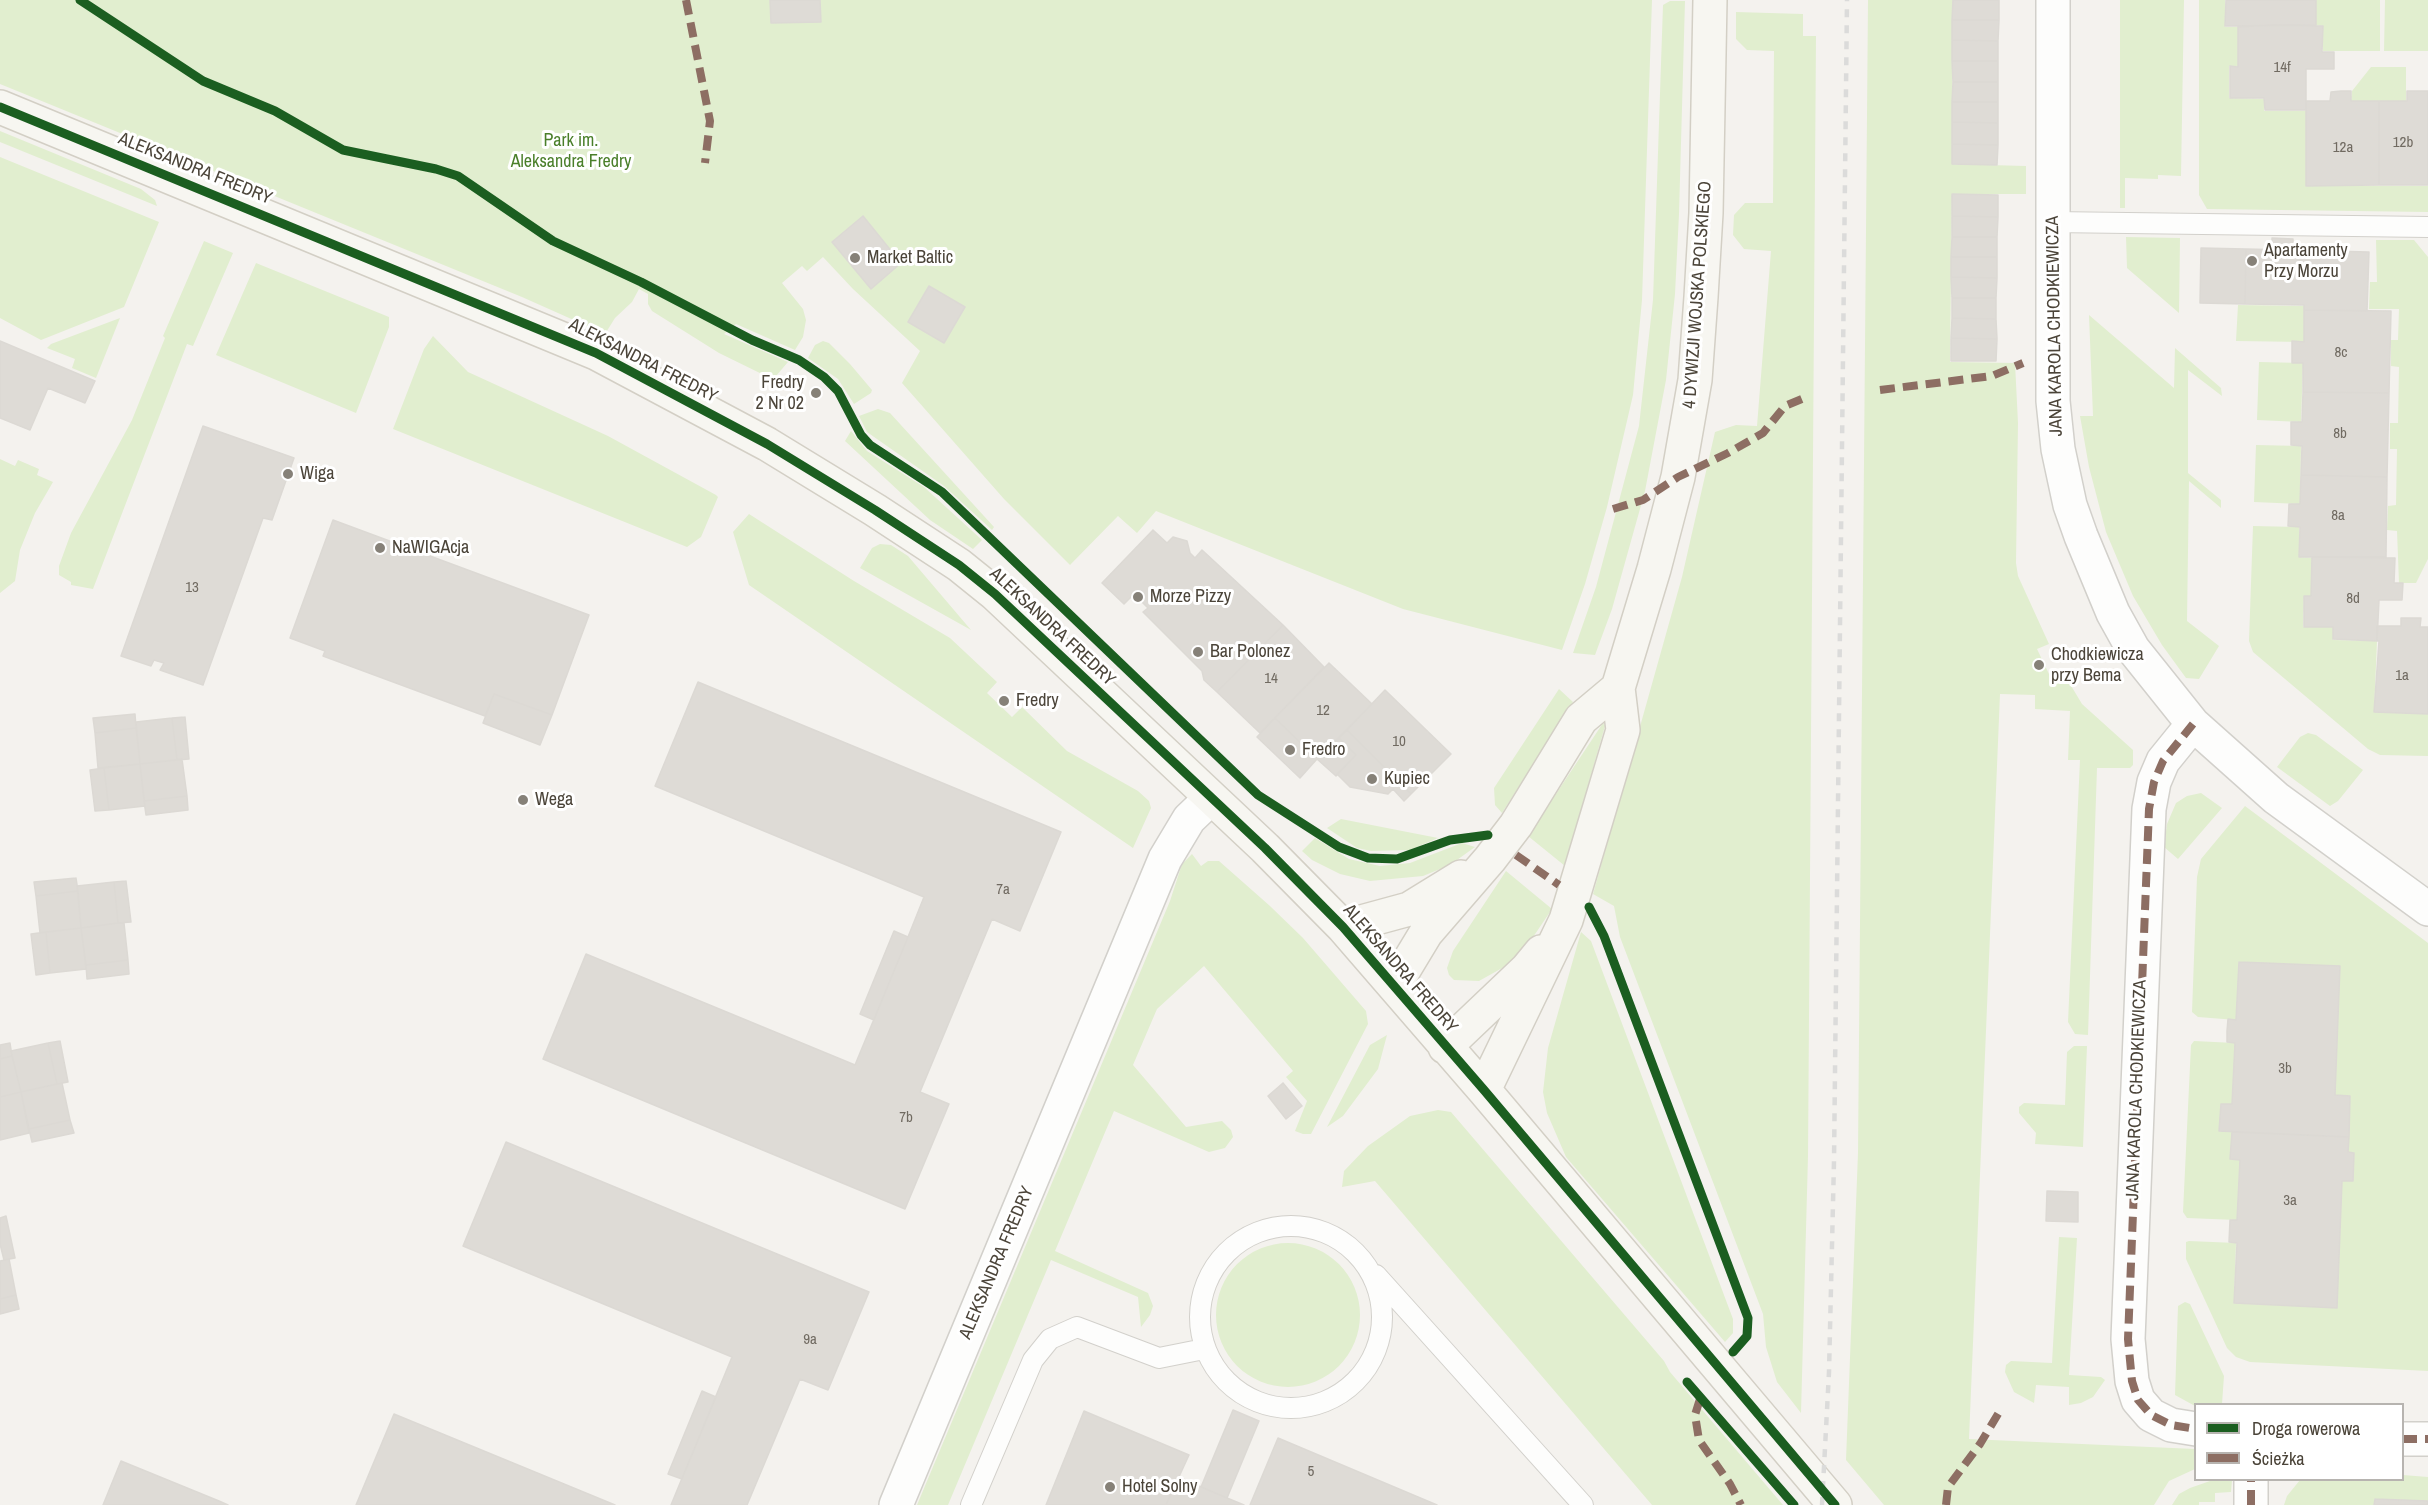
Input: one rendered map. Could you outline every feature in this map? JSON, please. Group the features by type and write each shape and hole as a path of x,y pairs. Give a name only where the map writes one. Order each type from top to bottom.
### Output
{"street":[{"name":"4 DYWIZJI WOJSKA POLSKIEGO","path":"1484,1090 1566,920 1623,730 1618,688 1671,507 1695,380 1706,213 1710,0"},
{"name":"JANA KAROLA CHODKIEWICZA","path":"2053,0 2053,401 2058,449 2070,505 2113,613 2133,649 2193,724 2276,798 2428,909"},
{"name":"ALEKSANDRA FREDRY","path":"0,107 577,344 658,384 767,444 905,529 995,594 1210,799 1265,848 1343,927 1835,1505"},
{"path":"1394,986 1426,933 1516,825 1581,719 1618,688"},
{"name":"JANA KAROLA CHODKIEWICZA","path":"2193,724 2163,761 2154,782 2149,809 2128,1339 2132,1381 2138,1400 2151,1415 2171,1425 2194,1429"},
{"name":"ALEKSANDRA FREDRY","path":"896,1505 1165,859 1189,819 1210,799"},
{"path":"1343,927 1409,909 1490,859"},
{"name":"4 DYWIZJI WOJSKA POLSKIEGO","path":"1445,1047 1527,969 1566,920"},
{"path":"2404,1439 2428,1440"},
{"path":"2251,1481 2251,1505"}],"lane":[{"path":"2052,222 2428,226"},
{"path":"1364,1262 1379,1290 1383,1321 1376,1352 1360,1379 1335,1398 1305,1408 1274,1408 1244,1397 1220,1377 1204,1349 1199,1320 1203,1290 1217,1263 1238,1242 1266,1228 1296,1225 1322,1230 1346,1242 1583,1505"},
{"path":"971,1505 1034,1360 1050,1339 1077,1327 1159,1358 1204,1349"}],"green space":[{"name":"Park im. Aleksandra Fredry","path":"0,0 1652,0 1642,300 1633,395 1607,507 1585,584 1562,650 1403,609 1156,511 1137,533 1118,516 1070,565 1004,499 902,383 920,351 853,289 823,257 807,271 802,266 782,283 803,309 806,320 803,337 795,350 736,324 724,334 788,362 776,376 770,378 719,353 652,311 648,304 648,294 639,289 632,302 615,318 605,334 522,297 0,84"},
{"path":"1868,0 1953,0 1952,164 2026,166 2026,194 1952,194 1950,362 2015,363 2018,423 2016,563 2018,576 2049,644 2037,649 2049,674 2061,669 2082,704 2133,750 2133,765 2130,768 2097,768 2088,1035 2075,1034 2068,1022 2080,760 2068,760 2070,711 2035,709 2035,695 2000,694 1969,1439 2194,1449 2194,1469 2169,1481 2154,1505 1884,1505 1846,1460 1858,1153"},
{"path":"2120,0 2184,0 2181,176 2158,175 2158,179 2125,178 2125,208 2120,208"},
{"path":"2199,0 2225,0 2225,27 2238,27 2238,66 2229,66 2229,98 2264,99 2264,111 2306,111 2306,186 2428,186 2428,212 2207,209 2199,195"},
{"path":"2316,0 2380,0 2380,51 2323,51 2323,26 2316,25"},
{"path":"2385,0 2428,0 2428,51 2384,51"},
{"path":"1670,1 1685,1 1675,294 1666,380 1645,491 1612,609 1595,655 1573,653 1596,587 1639,426 1653,300 1663,5"},
{"path":"1736,12 1803,14 1803,36 1816,36 1808,1156 1801,1413 1777,1382 1766,1347 1763,1314 1620,937 1614,906 1593,894 1682,577 1715,432 1736,425 1757,426 1771,251 1744,249 1733,235 1734,215 1745,203 1773,203 1774,51 1747,50 1736,39"},
{"path":"2371,67 2406,67 2406,101 2351,101 2352,91"},
{"path":"0,131 141,189 155,200 157,206 0,142"},
{"path":"0,157 159,222 124,307 41,340 0,318"},
{"path":"2126,237 2180,238 2179,313 2127,268"},
{"path":"2376,240 2414,240 2428,257 2428,559 2416,583 2399,583 2397,531 2387,530 2388,506 2396,505 2397,449 2390,449 2390,423 2398,423 2399,367 2391,366 2391,340 2398,340 2399,309 2369,309 2370,282 2377,282"},
{"path":"204,241 233,253 193,346 187,344 93,589 71,585 71,582 59,575 59,566 71,533 132,420 165,338 163,336"},
{"path":"256,263 389,317 389,327 356,413 216,355"},
{"path":"2238,305 2304,306 2304,342 2236,341"},
{"path":"2089,315 2174,388 2175,348 2221,388 2222,396 2188,370 2188,473 2221,500 2221,508 2189,481 2187,621 2219,646 2199,679 2186,678 2162,645 2133,596 2106,532 2089,467 2080,416 2093,416"},
{"path":"120,318 96,378 72,368 75,359 47,348 51,344"},
{"path":"433,336 468,372 608,436 716,495 718,497 701,537 687,547 393,429 424,349"},
{"path":"823,341 829,343 850,364 872,390 871,393 854,404 838,379 808,358 815,345"},
{"path":"2259,362 2303,363 2301,422 2257,420"},
{"path":"878,409 890,413 994,527 992,530 944,486 867,432 859,416"},
{"path":"851,431 867,451 924,487 982,540 973,549 930,520 845,441"},
{"path":"2256,445 2301,446 2300,504 2254,502"},
{"path":"0,459 15,466 18,460 39,469 37,475 53,482 35,513 20,550 15,581 0,593"},
{"path":"749,514 854,581 950,638 997,682 987,693 1012,717 1022,707 1067,751 1138,791 1149,801 1151,808 1133,848 749,585 733,532"},
{"path":"2253,526 2299,527 2299,557 2312,558 2311,596 2304,596 2303,627 2333,627 2333,640 2377,641 2374,712 2428,714 2428,756 2380,755 2368,749 2253,652 2249,641"},
{"path":"880,544 891,545 908,556 971,630 860,568 872,548"},
{"path":"1559,689 1573,702 1502,813 1495,805 1494,788"},
{"path":"1603,723 1605,726 1565,866 1528,836"},
{"path":"2308,733 2316,735 2363,770 2338,801 2330,806 2277,767 2300,737"},
{"path":"2201,793 2222,808 2178,859 2164,847 2167,824 2176,803 2187,796"},
{"path":"2245,806 2428,943 2428,1371 2250,1362 2236,1357 2227,1348 2186,1259 2186,1242 2189,1241 2236,1243 2234,1303 2337,1307 2342,1181 2353,1181 2354,1153 2348,1152 2350,1096 2335,1095 2340,966 2239,962 2236,1020 2198,1017 2192,1012 2197,877 2201,859"},
{"path":"1341,819 1438,838 1410,850 1371,851 1357,848 1327,828"},
{"path":"1315,838 1349,859 1380,866 1410,863 1462,843 1475,847 1450,865 1423,876 1370,881 1340,874 1312,860 1302,851"},
{"path":"1192,854 1201,866 1208,861 1219,861 1270,906 1303,938 1366,1011 1368,1024 1311,1134 1303,1134 1295,1131 1307,1101 1286,1077 1293,1071 1204,966 1157,1009 1133,1065 1186,1127 1222,1121 1231,1130 1233,1137 1225,1148 1209,1152 1114,1111 1055,1251 1148,1293 1153,1306 1150,1315 1141,1327 1138,1297 1051,1260 948,1505 917,1505 1170,901 1182,864"},
{"path":"1506,871 1552,909 1525,949 1504,967 1479,981 1454,980 1447,968 1453,951"},
{"path":"1581,932 1591,941 1733,1319 1733,1333 1725,1342 1566,1157 1547,1113 1543,1092 1548,1048"},
{"path":"1387,1035 1378,1069 1343,1116 1327,1127 1370,1045"},
{"path":"2194,1041 2235,1043 2232,1104 2221,1104 2219,1131 2232,1132 2230,1159 2240,1160 2237,1220 2187,1218 2183,1212 2191,1045"},
{"path":"2074,1046 2087,1046 2083,1147 2035,1144 2036,1133 2019,1113 2019,1107 2024,1103 2065,1105 2067,1052"},
{"path":"1438,1110 1451,1112 1664,1361 1670,1372 1783,1505 1652,1505 1375,1181 1342,1187 1344,1171 1368,1146 1410,1116"},
{"path":"2059,1237 2077,1238 2069,1375 2101,1377 2105,1380 2093,1397 2081,1403 2069,1405 2069,1387 2036,1385 2034,1403 2014,1392 2005,1372 2006,1365 2011,1361 2052,1363"},
{"path":"1288,1243 1316,1248 1339,1264 1355,1287 1360,1315 1355,1343 1339,1366 1316,1382 1288,1387 1260,1382 1237,1366 1221,1343 1216,1315 1221,1287 1237,1264 1260,1248"},
{"path":"2185,1302 2190,1304 2224,1376 2222,1403 2194,1403 2194,1405 2175,1395 2178,1306"},
{"path":"2404,1475 2428,1477 2428,1501 2375,1499 2374,1505 2284,1505 2287,1496 2299,1481 2404,1481"},
{"path":"2210,1481 2232,1481 2231,1492 2215,1493 2215,1502 2199,1502 2199,1505 2172,1505 2179,1494"}],"building":[{"path":"770,0 820,0 821,22 771,23"},
{"path":"1953,0 1999,0 1999,20 1952,20"},
{"path":"2226,0 2316,0 2316,25 2225,26"},
{"path":"1952,20 1999,20 1998,41 1952,40"},
{"path":"2323,26 2322,52 2334,52 2334,69 2306,69 2306,110 2265,110 2264,98 2230,98 2230,66 2238,67 2238,27"},
{"path":"1952,40 1998,41 1998,61 1952,61"},
{"path":"1952,61 1998,61 1998,82 1953,82"},
{"path":"1953,82 1998,82 1998,102 1952,102"},
{"path":"2351,91 2351,101 2379,101 2379,185 2306,186 2306,101 2330,101 2331,92"},
{"path":"2407,91 2428,91 2428,185 2379,185 2379,101 2407,101"},
{"path":"1952,102 1998,102 1998,123 1952,122"},
{"path":"1952,122 1998,123 1998,145 1952,144"},
{"path":"1952,144 1998,145 1997,165 1952,164"},
{"path":"1952,194 1998,195 1998,217 1952,216"},
{"path":"863,216 901,263 871,289 832,242"},
{"path":"1952,216 1998,217 1997,237 1952,237"},
{"path":"1952,237 1997,237 1997,257 1951,257"},
{"path":"2272,238 2293,239 2293,251 2272,250"},
{"path":"2201,248 2246,249 2245,304 2200,303"},
{"path":"2246,249 2369,252 2367,311 2304,310 2304,305 2245,304"},
{"path":"1951,257 1997,257 1997,278 1951,277"},
{"path":"1951,277 1997,278 1996,298 1952,298"},
{"path":"929,286 965,307 944,343 908,322"},
{"path":"1952,298 1996,298 1996,319 1952,318"},
{"path":"2304,310 2391,311 2389,393 2303,392 2303,363 2292,363 2292,341 2304,342"},
{"path":"1952,318 1996,319 1997,339 1951,338"},
{"path":"1951,338 1997,339 1996,361 1951,361"},
{"path":"0,341 95,381 85,403 48,388 30,430 0,418"},
{"path":"2303,392 2389,393 2387,477 2301,475 2302,446 2291,445 2291,422 2302,422"},
{"path":"203,426 294,458 272,520 263,518 203,685 160,670 164,663 154,660 151,666 121,656"},
{"path":"2301,475 2387,477 2386,557 2299,557 2300,527 2288,526 2289,504 2300,504"},
{"path":"333,520 589,615 552,715 494,694 485,716 323,656 325,651 290,638"},
{"path":"1153,530 1167,543 1173,537 1187,541 1190,553 1195,558 1202,550 1283,625 1217,692 1204,680 1202,671 1143,612 1148,608 1134,594 1124,604 1102,583"},
{"path":"2312,557 2395,558 2394,583 2403,583 2402,600 2379,600 2377,641 2333,639 2333,627 2304,627 2304,596 2311,596"},
{"path":"2401,618 2421,618 2420,627 2428,627 2428,714 2374,712 2379,641 2377,641 2377,626 2401,626"},
{"path":"1283,625 1324,667 1260,733 1217,692"},
{"path":"1329,663 1372,704 1317,759 1275,718"},
{"path":"698,682 1061,832 1020,931 992,919 920,1092 949,1104 905,1209 543,1059 586,954 855,1065 908,937 924,897 655,786"},
{"path":"1385,690 1451,754 1411,794 1347,730"},
{"path":"494,694 552,715 540,745 483,723"},
{"path":"135,714 136,728 95,733 93,718"},
{"path":"185,717 189,759 177,760 172,718"},
{"path":"172,718 177,760 140,764 136,722"},
{"path":"1275,718 1317,759 1300,778 1257,737"},
{"path":"136,728 140,764 98,768 95,733"},
{"path":"1347,730 1411,794 1404,801 1393,789 1388,794 1350,787 1337,774 1356,755 1339,738"},
{"path":"1339,738 1356,755 1336,776 1317,759"},
{"path":"182,759 187,796 144,801 140,764"},
{"path":"140,764 145,806 109,810 104,768"},
{"path":"104,768 109,810 95,811 90,770"},
{"path":"187,796 188,810 146,815 144,801"},
{"path":"76,878 78,891 36,896 34,882"},
{"path":"126,881 131,922 118,923 114,882"},
{"path":"114,882 118,923 81,928 77,886"},
{"path":"78,891 81,928 40,933 36,896"},
{"path":"124,923 128,960 86,965 81,928"},
{"path":"81,928 86,969 50,973 46,932"},
{"path":"894,931 908,937 874,1020 860,1014"},
{"path":"46,932 50,973 36,975 31,934"},
{"path":"128,960 129,974 87,979 86,965"},
{"path":"2239,962 2340,966 2335,1095 2350,1096 2349,1137 2219,1131 2221,1104 2232,1104 2235,1043 2227,1042 2227,1031 2228,1019 2236,1020"},
{"path":"60,1041 68,1082 57,1084 48,1043"},
{"path":"10,1043 12,1056 0,1059 0,1045"},
{"path":"48,1043 57,1084 21,1092 11,1051"},
{"path":"12,1056 21,1092 0,1097 0,1059"},
{"path":"62,1083 70,1120 29,1129 21,1092"},
{"path":"1283,1083 1302,1106 1286,1119 1268,1096"},
{"path":"21,1092 29,1133 0,1140 0,1097"},
{"path":"70,1120 74,1133 32,1142 29,1129"},
{"path":"2232,1132 2349,1137 2348,1152 2354,1153 2353,1181 2342,1181 2337,1308 2234,1303 2237,1243 2229,1242 2230,1220 2237,1220 2240,1160 2230,1159"},
{"path":"506,1142 869,1292 828,1390 800,1379 747,1505 671,1505 732,1357 463,1246"},
{"path":"2047,1191 2078,1192 2078,1222 2046,1221"},
{"path":"6,1216 15,1258 4,1260 0,1244 0,1218"},
{"path":"9,1259 16,1295 0,1299 0,1261"},
{"path":"16,1295 19,1309 0,1314 0,1299"},
{"path":"702,1391 716,1397 682,1479 668,1474"},
{"path":"1233,1410 1259,1421 1227,1498 1201,1487"},
{"path":"1084,1411 1189,1455 1166,1505 1046,1505"},
{"path":"394,1414 615,1505 356,1505"},
{"path":"1278,1438 1437,1505 1250,1505"},
{"path":"121,1461 219,1501 228,1505 103,1505"},
{"path":"1178,1477 1227,1498 1244,1505 1166,1505"},
{"path":"2375,1499 2428,1501 2428,1505 2374,1505"}],"railway":[{"path":"1822,1505 1829,1372 1834,1161 1847,0"}],"marked path":[{"path":"686,0 710,121 705,163"},
{"path":"1880,390 1992,376 2023,363"},
{"path":"1613,509 1643,500 1678,477 1763,433 1785,406 1804,398"},
{"path":"2193,724 2163,761 2154,782 2149,809 2128,1339 2132,1381 2138,1400 2151,1415 2171,1425 2194,1429"},
{"path":"1516,855 1559,885"},
{"path":"1700,1399 1695,1415 1699,1440 1730,1484 1741,1505"},
{"path":"1946,1505 1948,1487 1980,1444 2001,1409"},
{"path":"2404,1439 2428,1439"},
{"path":"2251,1481 2251,1505"}],"cycle path":[{"path":"80,0 203,81 275,111 343,150 436,169 458,176 553,241 641,282 752,340 799,360 824,377 838,391 861,435 870,445 942,492 1258,795 1339,847 1368,858 1397,859 1450,840 1488,835"},
{"path":"0,107 596,353 767,444 959,565 995,594 1265,848 1343,927 1835,1505"},
{"path":"1589,907 1604,936 1748,1318 1747,1336 1733,1352"},
{"path":"1687,1382 1794,1505"}],"place":[{"name":"Market Baltic","path":"855,258"},
{"name":"Apartamenty Przy Morzu","path":"2252,261"},
{"name":"Fredry 2 Nr 02","path":"816,393"},
{"name":"Wiga","path":"288,474"},
{"name":"NaWIGAcja","path":"380,548"},
{"name":"Morze Pizzy","path":"1138,597"},
{"name":"Bar Polonez","path":"1198,652"},
{"name":"Chodkiewicza przy Bema","path":"2039,665"},
{"name":"Fredry","path":"1004,701"},
{"name":"Fredro","path":"1290,750"},
{"name":"Kupiec","path":"1372,779"},
{"name":"Wega","path":"523,800"},
{"name":"Hotel Solny","path":"1110,1487"}]}
